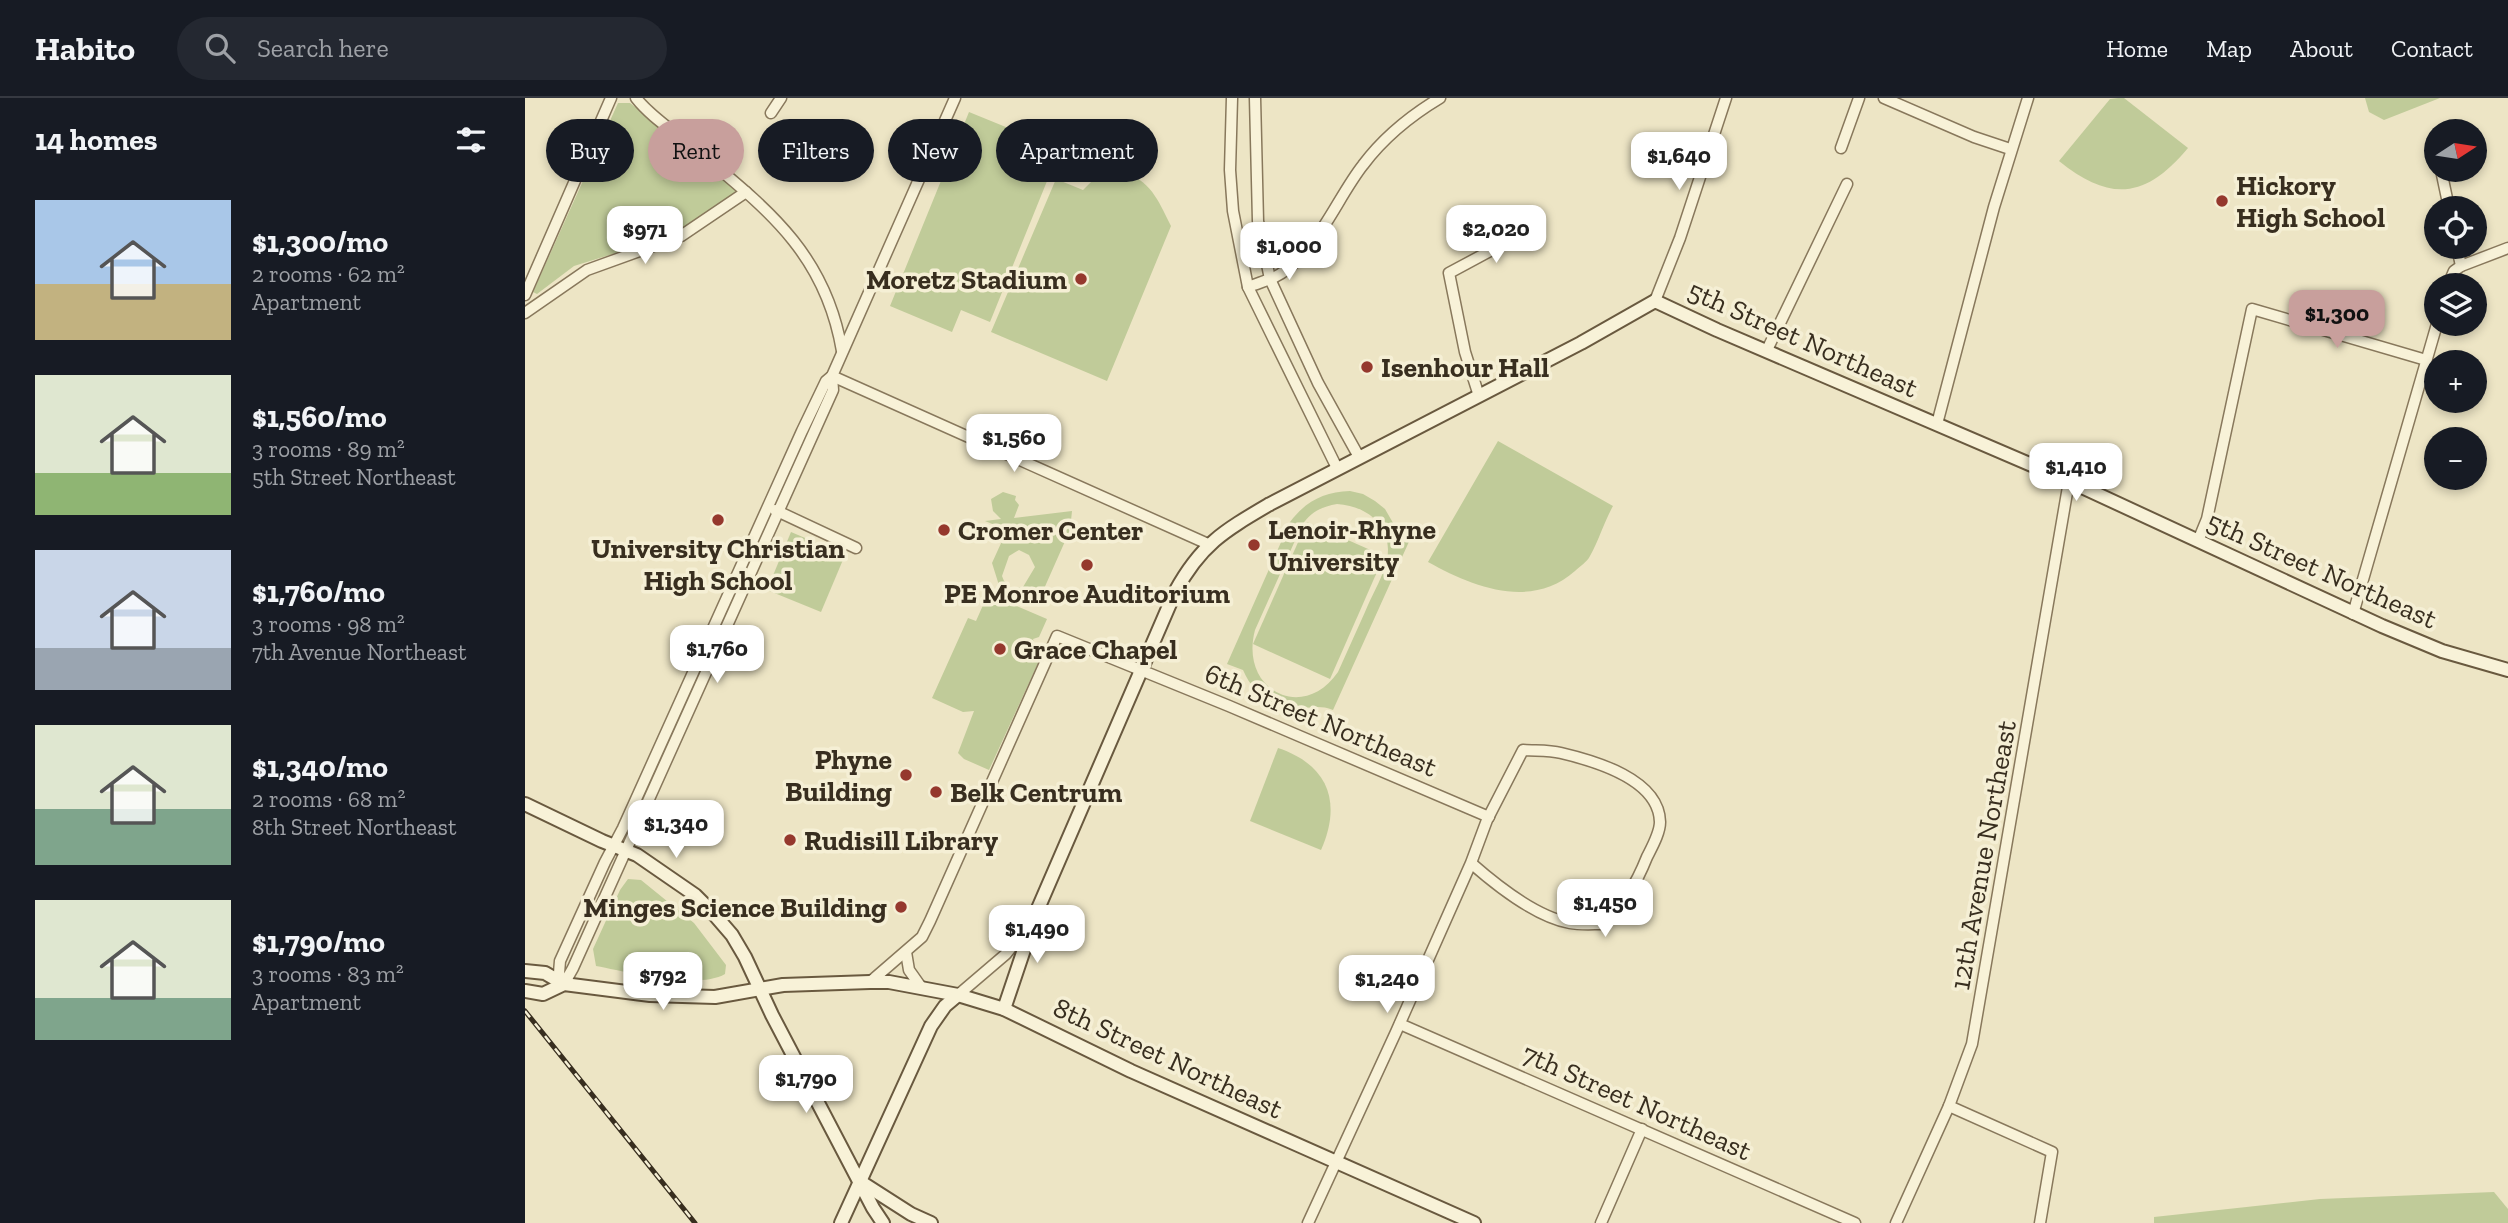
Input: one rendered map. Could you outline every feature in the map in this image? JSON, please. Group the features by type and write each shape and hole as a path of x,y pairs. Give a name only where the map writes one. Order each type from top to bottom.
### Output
{"street":[{"path":"525,295 611,98"},
{"path":"636,98 788,232 813,267 832,307 842,352"},
{"path":"771,113 781,98"},
{"path":"564,984 559,973 560,961 620,849 773,509 826,381 832,376 955,98"},
{"path":"1232,98 1232,197 1248,287 1337,468"},
{"path":"1255,98 1258,221 1270,279 1318,383 1359,457"},
{"path":"1248,287 1284,271 1304,253 1354,177 1379,145 1406,121 1440,98"},
{"path":"1655,301 1680,238 1726,98"},
{"path":"1841,148 1859,98"},
{"path":"1884,98 1974,137 2010,149"},
{"path":"1937,424 2010,149 2028,98"},
{"path":"1766,350 1847,184"},
{"path":"525,313 587,270 681,236 745,192"},
{"path":"1479,396 1465,352 1449,274 1529,230"},
{"path":"2453,273 2461,266 2508,248"},
{"path":"2460,259 2461,266"},
{"name":"5th Street Northeast","path":"1004,1009 1037,911 1141,669 1175,592 1193,561 1208,544 1261,509 1581,343 1655,301 2069,481 2353,614 2442,651 2508,670"},
{"path":"2198,541 2207,519 2252,309 2424,359"},
{"path":"2353,614 2424,367"},
{"path":"832,376 1208,544"},
{"name":"12th Avenue Northeast","path":"1896,1223 1949,1106 1967,1061 1975,1030 2069,481"},
{"path":"773,509 856,548"},
{"name":"6th Street Northeast","path":"906,952 922,937 930,921 1058,636 1489,817"},
{"path":"1308,1223 1400,1024 1489,817 1523,750 1558,752 1599,765 1636,781 1656,804 1660,824 1642,870 1625,902 1603,924 1569,923 1539,911 1491,881 1471,863"},
{"path":"525,804 637,855 695,895 713,913 731,935 761,989 788,1046 883,1223"},
{"path":"841,1223 930,1026 945,1006 1021,938 1037,911"},
{"path":"870,982 906,952"},
{"path":"906,952 909,970 921,987"},
{"path":"525,971 545,973 564,984"},
{"name":"8th Street Northeast","path":"564,984 650,995 694,997 737,995 783,985 889,982 958,995 1004,1009 1131,1071 1474,1223"},
{"path":"525,992 543,994 564,984"},
{"name":"7th Street Northeast","path":"1400,1024 1855,1223"},
{"path":"1949,1106 2052,1152 2040,1223"},
{"path":"1601,1223 1643,1129"},
{"path":"861,1181 911,1214 931,1223"}],"green space":[{"path":"2124,98 2188,148 2173,165 2157,177 2127,189 2112,189 2095,184 2059,161 2110,99"},
{"path":"2365,98 2440,98 2384,120 2369,112"},
{"path":"618,103 630,103 651,119 648,119 648,182 733,182 742,189 680,233 574,266 537,294 533,292 582,182 634,182 634,119 611,119"},
{"path":"969,112 996,123 996,182 1047,182 990,322 961,310 952,332 890,306 940,182 982,182 982,119 966,119"},
{"name":"Moretz Stadium","path":"1055,182 1063,182 1083,190 1091,182 1142,182 1155,196 1171,226 1107,381 991,332"},
{"path":"1498,441 1613,506 1587,560 1558,583 1540,590 1521,592 1483,586 1428,562"},
{"path":"1003,492 1016,496 1015,500 1019,505 1014,518 1072,511 1070,530 1043,591 1008,600 1014,588 1023,587 1035,567 1029,555 1019,550 1009,556 1002,576 1009,585 1003,598 992,563 1007,530 985,521 1001,519 993,511 991,499"},
{"path":"1341,492 1363,494 1375,501 1385,509 1396,528 1412,535 1333,710 1281,706 1265,699 1253,687 1243,670 1227,664 1290,522 1309,503","holes":["1337,504 1370,515 1384,532 1388,554 1383,573 1338,672 1324,687 1308,695 1292,697 1277,693 1265,683 1256,669 1253,651 1255,630 1302,525 1321,509"]},
{"path":"1307,522 1384,556 1330,679 1253,644"},
{"path":"791,532 845,555 821,612 767,590"},
{"path":"988,594 1047,619 1039,637 1033,639 1039,661 989,770 964,759 958,753 974,711 963,712 932,698 968,618 976,621"},
{"path":"1278,748 1309,764 1320,775 1326,788 1330,817 1321,850 1250,821"},
{"path":"628,879 641,880 694,923 726,965 725,974 713,978 681,980 596,966 593,949 620,890"},
{"path":"2494,1192 2508,1209 2508,1223 2154,1223 2154,1217 2320,1199"}],"railway":[{"path":"525,1011 695,1223"}],"place":[{"name":"Hickory High School","path":"2222,201"},
{"name":"Moretz Stadium","path":"1081,279"},
{"name":"Isenhour Hall","path":"1367,367"},
{"name":"University Christian High School","path":"718,520"},
{"name":"Cromer Center","path":"944,530"},
{"name":"Lenoir-Rhyne University","path":"1254,545"},
{"name":"PE Monroe Auditorium","path":"1087,565"},
{"name":"Grace Chapel","path":"1000,649"},
{"name":"Phyne Building","path":"906,775"},
{"name":"Belk Centrum","path":"936,792"},
{"name":"Rudisill Library","path":"790,840"},
{"name":"Minges Science Building","path":"901,907"}]}
